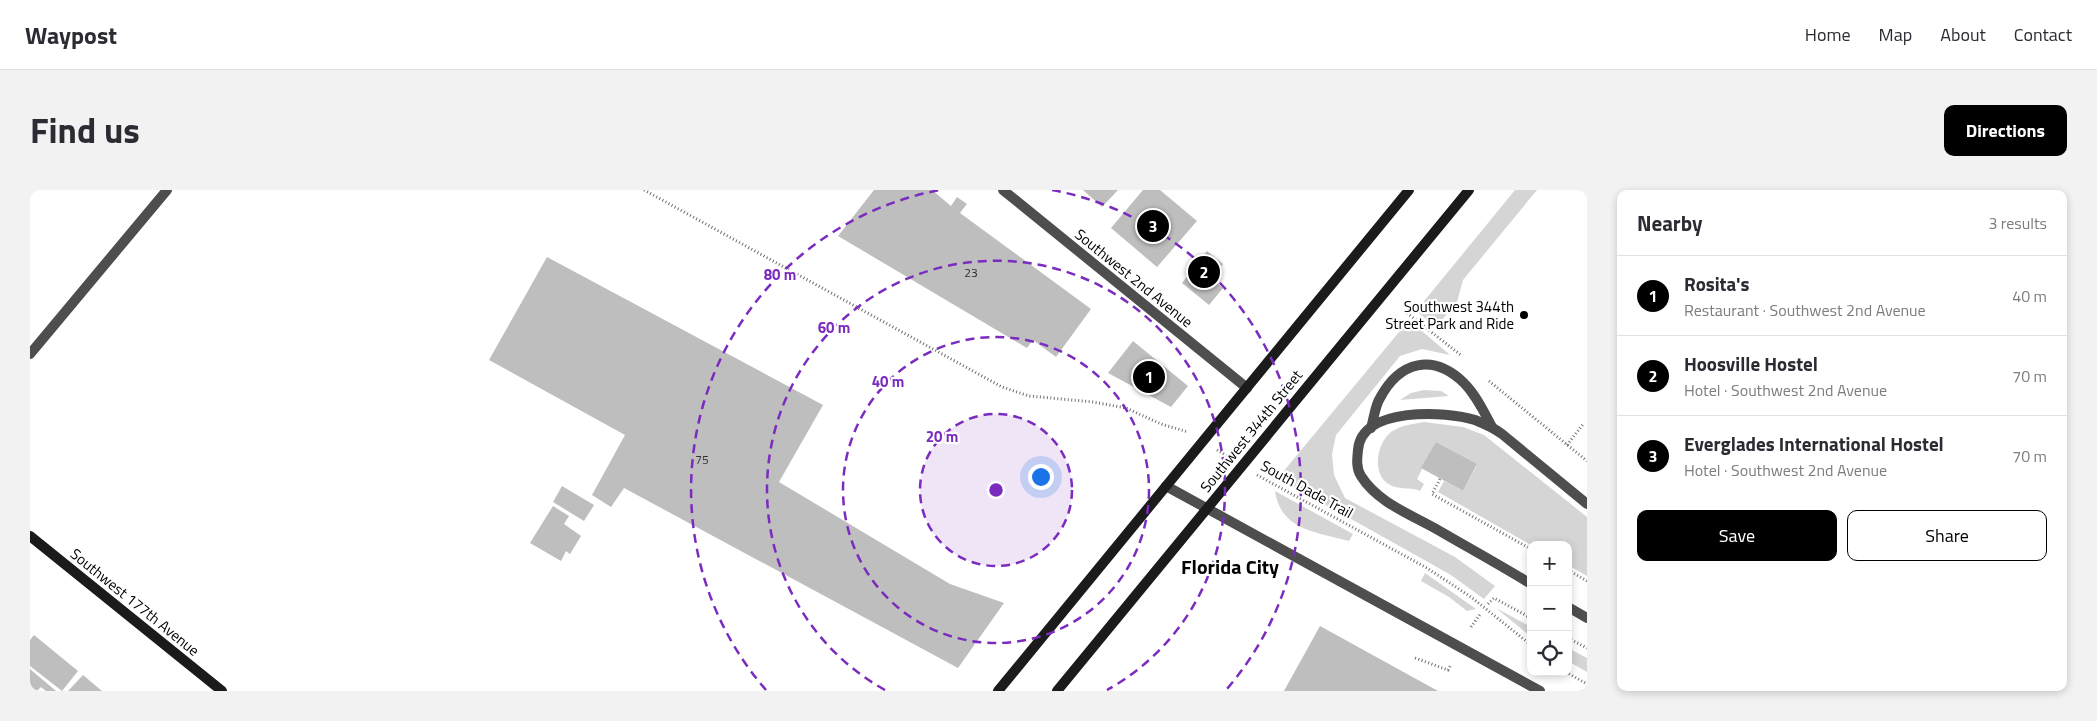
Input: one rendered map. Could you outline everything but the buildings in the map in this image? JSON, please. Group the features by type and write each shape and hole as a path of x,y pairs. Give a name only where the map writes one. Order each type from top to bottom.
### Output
{"main road":[{"name":"Southwest 344th Street","path":"998,691 1409,190"},
{"name":"Southwest 344th Street","path":"1057,691 1469,190"},
{"name":"Southwest 177th Avenue","path":"30,536 222,691"}],"street":[{"path":"30,354 167,190"},
{"name":"Southwest 2nd Avenue","path":"1003,190 1247,388"},
{"path":"1527,582 1383,499 1368,485 1360,474 1357,462 1358,446 1371,428 1379,399 1389,385 1409,368 1427,363 1445,368 1464,383 1472,393 1492,427 1587,504"},
{"path":"1371,428 1391,418 1424,414 1456,416 1492,427"},
{"path":"1166,486 1208,507 1540,691"},
{"path":"1572,609 1587,618"}],"path":[{"name":"South Dade Trail","path":"644,190 995,383 1029,396 1093,402 1126,408 1160,424 1188,432 1242,465 1427,568 1470,597 1527,642"},
{"path":"1407,313 1467,360"},
{"path":"1487,379 1587,461"},
{"path":"1567,445 1584,423"},
{"path":"1440,479 1432,494 1527,547"},
{"path":"1572,572 1587,581"},
{"path":"1488,604 1494,598 1527,616"},
{"path":"1471,627 1481,613"},
{"path":"1572,640 1587,648"},
{"path":"1415,658 1448,670 1450,666"},
{"path":"1572,675 1587,684"}],"shaded area":[{"path":"1515,190 1537,190 1463,280 1457,302 1436,327 1416,311"},
{"path":"1409,320 1450,355 1422,349 1400,356 1336,435 1332,454 1334,475 1345,498 1455,557 1495,586 1484,599 1451,575 1278,478"},
{"path":"1424,390 1441,391 1449,396 1400,400 1411,393"},
{"path":"1424,422 1463,427 1484,435 1587,517 1587,576 1572,567 1572,541 1527,541 1527,543 1438,492 1444,481 1463,491 1477,465 1436,442 1417,479 1424,484 1420,491 1395,487 1387,483 1379,472 1378,465 1382,443 1391,432 1407,425"},
{"path":"1275,491 1353,534 1349,541 1313,532 1293,522 1279,504"},
{"path":"1425,573 1476,609 1467,611 1449,597 1421,581"},
{"path":"1496,608 1527,625 1527,634"},
{"path":"1572,650 1587,658 1587,672 1572,663"}],"place":[{"name":"Everglades International Hostel","path":"1153,226"},
{"name":"Hoosville Hostel","path":"1204,272"},
{"name":"Southwest 344th Street Park and Ride","path":"1524,315"},
{"name":"Rosita's","path":"1149,377"}],"district":[{"name":"Florida City","path":"1230,566"}]}
